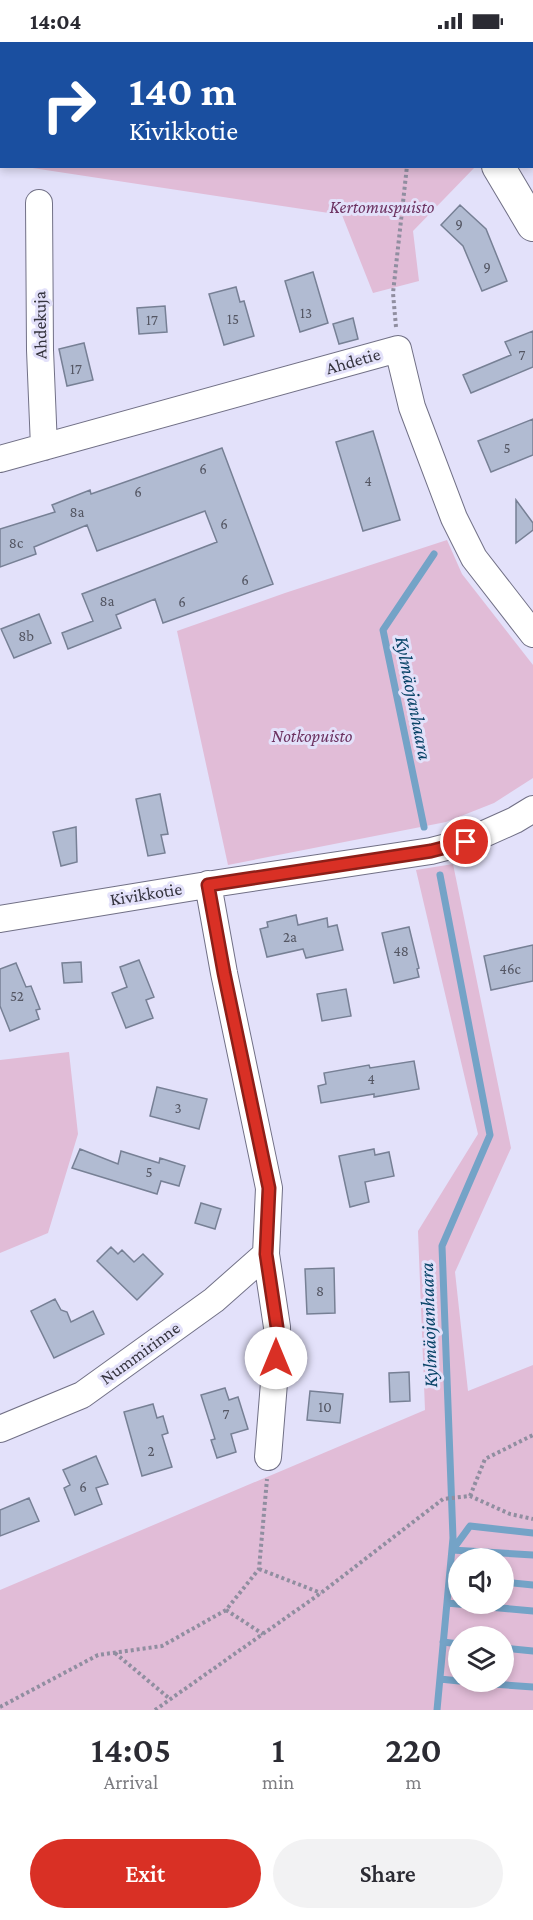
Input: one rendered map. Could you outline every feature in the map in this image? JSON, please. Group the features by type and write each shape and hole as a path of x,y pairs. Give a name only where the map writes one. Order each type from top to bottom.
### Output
{"street":[{"path":"499,168 533,225"},
{"name":"Ahdekuja","path":"39,203 40,350 44,447"},
{"name":"Ahdetie","path":"0,459 398,349 412,407 454,518 474,558 533,634"},
{"name":"Kivikkotie","path":"0,919 431,851 466,842 533,809"},
{"path":"208,885 269,1188 266,1254 277,1327 268,1456"},
{"name":"Nummirinne","path":"0,1429 82,1395 214,1300 266,1254"}],"path":[{"path":"398,349 393,293 407,168"},
{"path":"470,1496 485,1459 533,1435"},
{"path":"0,1707 98,1655 162,1646 226,1610 259,1569 268,1456"},
{"path":"155,1710 321,1593 443,1499 470,1496 510,1514 533,1519"},
{"path":"259,1569 321,1593"},
{"path":"226,1610 263,1634"},
{"path":"114,1653 170,1699"}],"green space":[{"name":"Kertomuspuisto","path":"33,168 474,168 413,231 419,281 373,293 342,215"},
{"name":"Notkopuisto","path":"447,540 462,574 533,665 533,778 494,803 446,822 228,865 177,631"},
{"path":"453,864 511,1148 455,1272 468,1391 533,1365 533,1710 0,1710 0,1590 425,1410 418,1231 478,1134 416,870"},
{"path":"69,1052 78,1134 48,1233 0,1253 0,1060"}],"building":[{"path":"460,205 486,229 507,281 482,291 463,246 441,225"},
{"path":"313,272 328,323 300,332 285,281"},
{"path":"236,287 240,302 244,301 254,336 224,345 209,294"},
{"path":"165,306 167,332 139,334 137,308"},
{"path":"353,318 358,339 339,344 333,324"},
{"path":"533,331 533,367 471,393 463,375 511,355 505,342"},
{"path":"84,343 93,380 67,386 59,349"},
{"path":"533,419 533,455 491,472 478,441"},
{"path":"373,431 400,520 363,531 336,442"},
{"path":"222,448 273,584 163,623 155,599 116,615 121,628 68,649 62,633 93,621 82,594 217,542 205,511 97,551 87,525 34,547 36,554 0,567 0,529 55,512 52,505 90,490 91,494"},
{"path":"516,500 533,523 533,530 516,543"},
{"path":"39,614 51,643 14,658 1,629"},
{"path":"160,794 168,834 161,835 165,853 148,856 136,799"},
{"path":"76,827 77,862 61,866 53,832"},
{"path":"296,915 298,925 327,918 328,927 337,925 343,950 306,958 303,949 267,957 260,929 268,927 267,922"},
{"path":"409,927 419,977 394,983 382,933"},
{"path":"533,945 533,981 491,990 484,956"},
{"path":"139,960 154,997 146,1000 153,1018 126,1028 112,993 127,987 120,967"},
{"path":"81,962 82,982 64,983 62,963"},
{"path":"16,963 26,987 31,986 40,1009 36,1010 39,1019 10,1031 0,1006 0,969"},
{"path":"346,989 351,1016 322,1021 317,994"},
{"path":"414,1061 419,1089 321,1103 318,1086 326,1084 324,1073 369,1065 370,1068"},
{"path":"157,1087 207,1099 199,1129 150,1116"},
{"path":"80,1149 118,1164 121,1151 159,1163 160,1158 185,1166 179,1186 161,1181 157,1194 72,1168"},
{"path":"374,1149 375,1155 389,1152 394,1176 365,1182 369,1202 350,1207 339,1156"},
{"path":"201,1203 221,1209 215,1229 195,1223"},
{"path":"111,1247 118,1254 122,1250 134,1262 143,1254 163,1274 137,1300 97,1261"},
{"path":"334,1268 335,1313 307,1314 305,1269"},
{"path":"55,1299 61,1310 67,1312 71,1322 93,1311 104,1334 54,1358 31,1311"},
{"path":"409,1372 410,1401 390,1402 389,1373"},
{"path":"225,1388 229,1400 238,1397 248,1429 231,1434 236,1452 217,1458 211,1440 215,1439 201,1395"},
{"path":"310,1391 343,1394 340,1423 307,1420"},
{"path":"153,1404 157,1418 163,1416 168,1433 162,1435 172,1467 142,1476 124,1412"},
{"path":"96,1456 108,1484 96,1488 102,1504 75,1515 64,1488 70,1485 63,1470"},
{"path":"29,1498 39,1521 0,1536 0,1510"}],"waterway":[{"name":"Kylmäojanhaara","path":"424,827 383,630 434,554"},
{"name":"Kylmäojanhaara","path":"437,1710 453,1538 442,1246 490,1135 440,875"},
{"path":"454,1548 470,1526 533,1533"},
{"path":"514,1554 533,1555"},
{"path":"514,1583 533,1585"},
{"path":"447,1603 533,1611"},
{"path":"443,1642 448,1643"},
{"path":"514,1649 533,1651"},
{"path":"440,1679 448,1680"},
{"path":"514,1686 533,1687"}],"route":[{"path":"276,1358 277,1327 266,1254 269,1188 208,885 431,851 466,842"}]}
